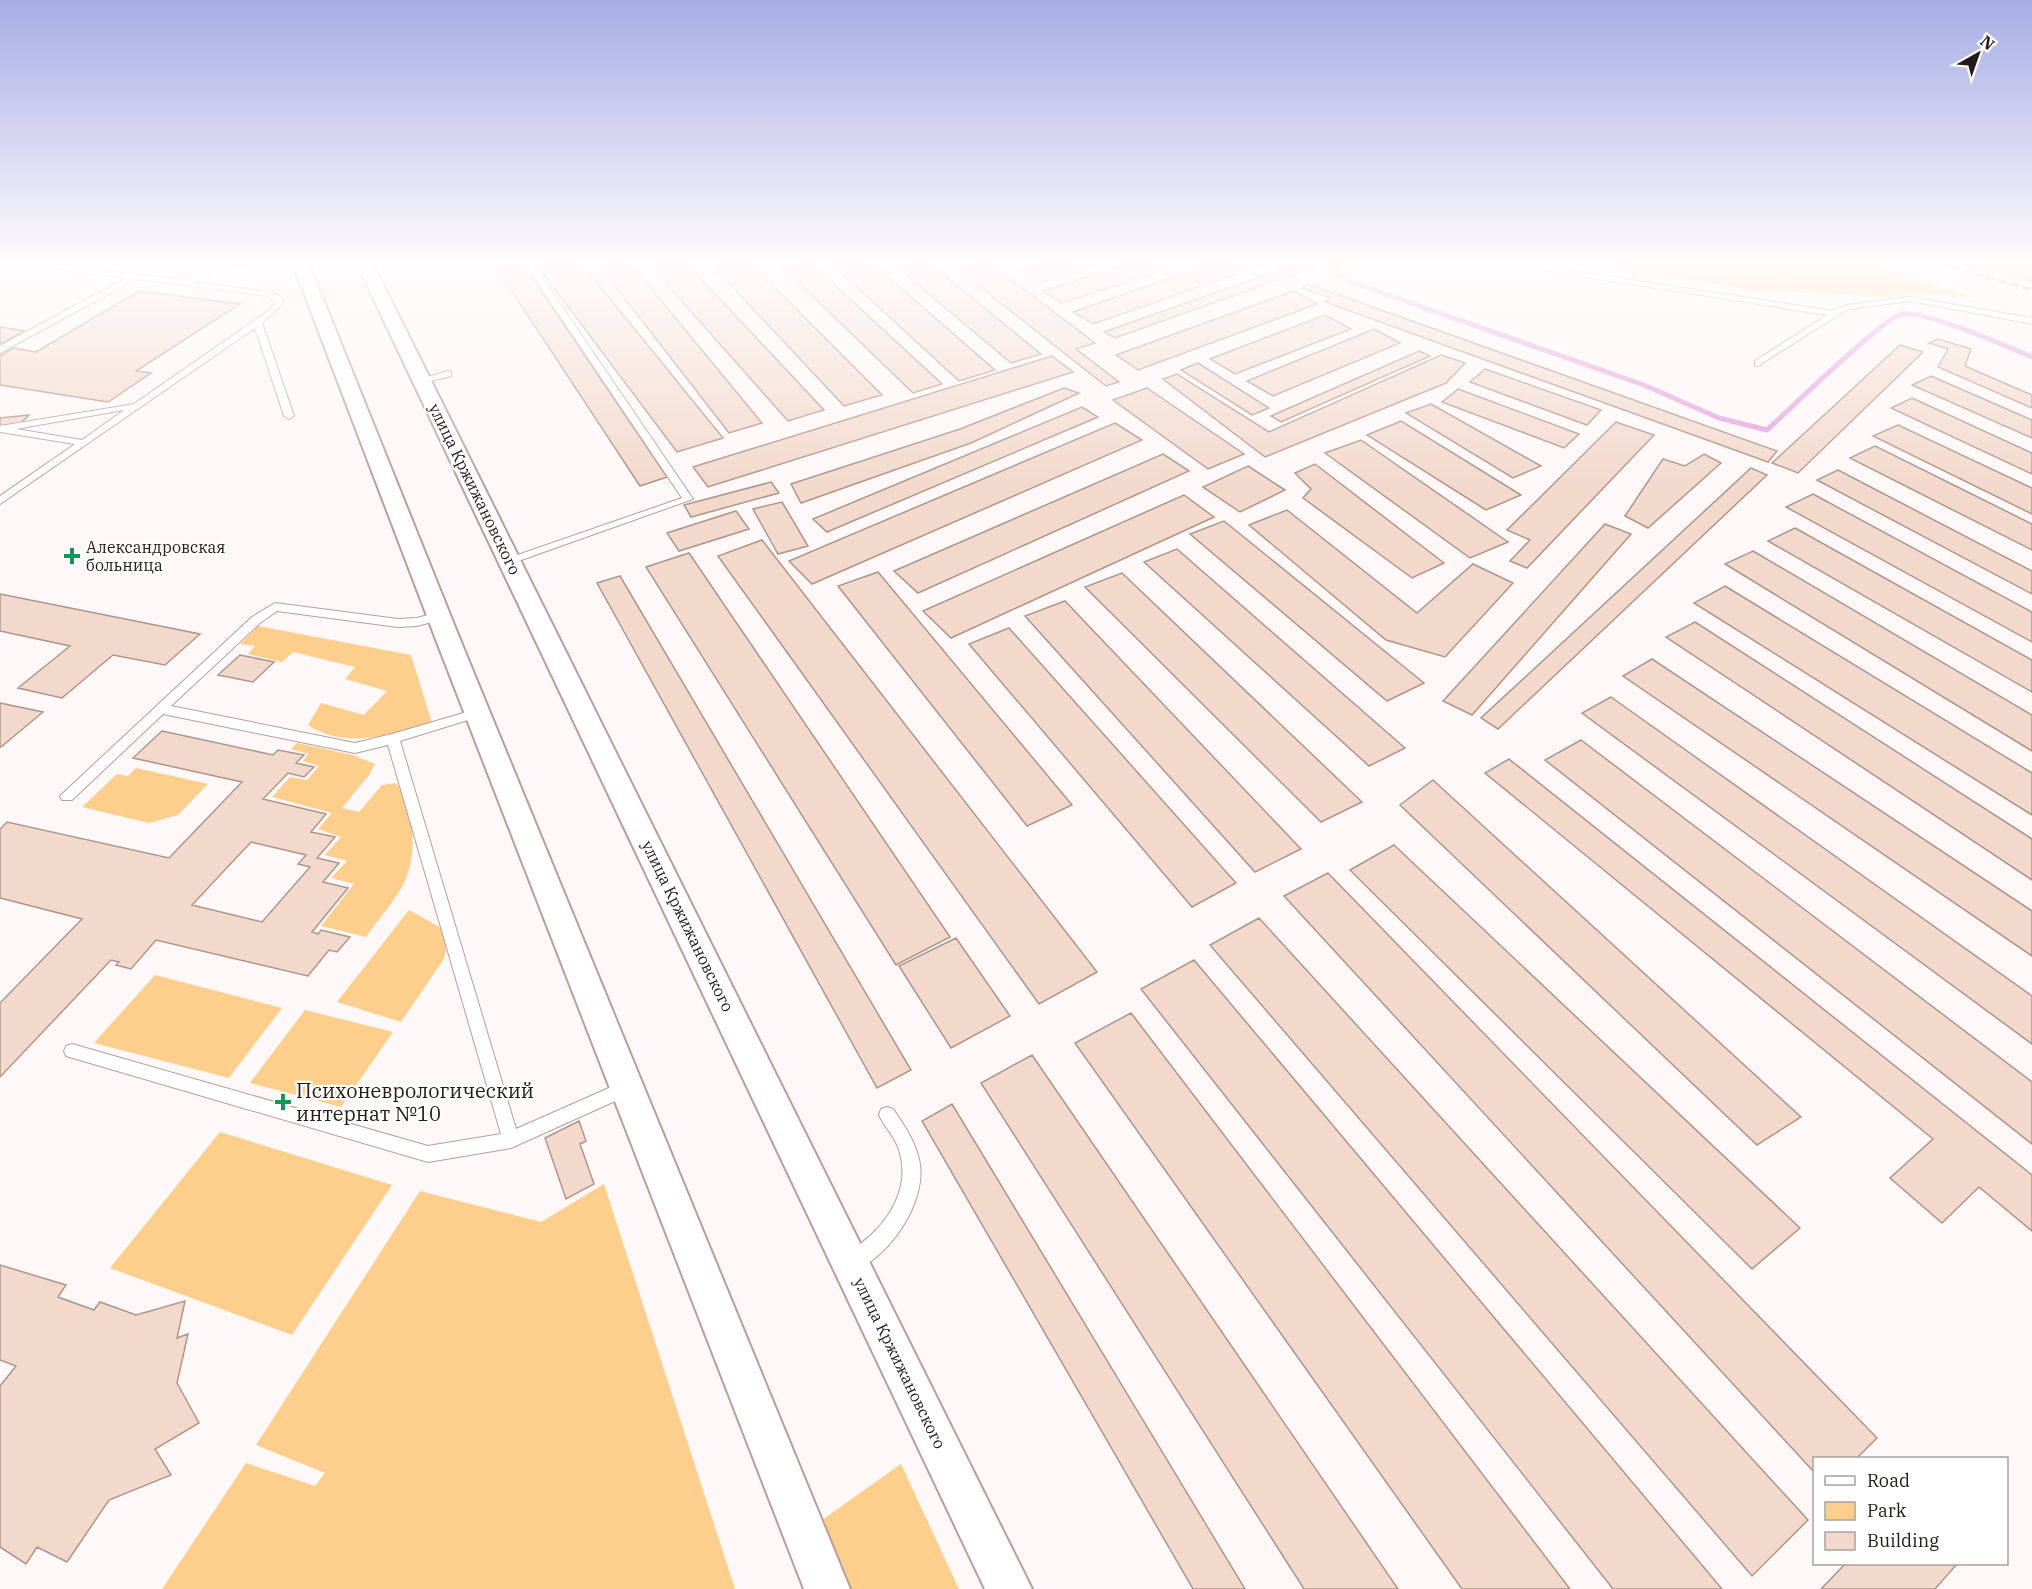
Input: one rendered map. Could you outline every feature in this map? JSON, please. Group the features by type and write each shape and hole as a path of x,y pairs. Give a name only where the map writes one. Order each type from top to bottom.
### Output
{"street":[{"path":"330,338 438,616 827,1589"},
{"name":"улица Кржижановского","path":"411,338 435,377 510,561 1009,1589"}],"lane":[{"path":"0,350 22,338"},
{"path":"0,501 79,442 138,405 234,338"},
{"path":"262,338 289,416"},
{"path":"510,561 688,499 579,338"},
{"path":"1758,363 1797,338"},
{"path":"0,429 138,405"},
{"path":"0,429 79,442"},
{"path":"67,796 256,620 275,607 398,623 417,622 438,616"},
{"path":"163,709 355,748 393,740 477,713"},
{"path":"393,740 511,1140"},
{"path":"72,1051 428,1154 511,1140 627,1088"},
{"path":"852,1263 871,1249 894,1224 908,1200 911,1170 905,1143 887,1115"}],"green space":[{"path":"258,626 411,655 432,723 370,738 338,737 323,733 308,725 321,703 364,715 387,691 345,679 355,667 293,652 282,662 248,654 255,646 240,644"},
{"path":"297,743 353,755 375,764 369,775 342,808 359,812 382,785 396,783 407,806 413,845 409,871 396,897 366,937 321,926 354,884 331,878 347,861 325,855 341,837 318,829 332,813 272,797 290,777 307,780 319,766 303,761 308,754 291,749"},
{"path":"136,768 208,784 178,815 149,823 82,807 117,774 128,776"},
{"path":"409,910 441,928 447,946 444,959 401,1022 337,1002"},
{"path":"155,975 282,1008 229,1078 94,1043"},
{"path":"305,1010 393,1032 341,1107 250,1083"},
{"path":"220,1132 392,1185 292,1335 110,1268"},
{"path":"604,1184 735,1589 162,1589 246,1463 315,1486 325,1473 256,1445 420,1191 541,1222"},
{"path":"901,1464 959,1589 849,1589 822,1520"}],"building":[{"path":"0,338 11,338 0,344"},
{"path":"59,338 187,338 136,371 151,373 108,402 0,385 0,356 13,348 36,352"},
{"path":"543,338 573,338 667,477 640,486"},
{"path":"592,338 642,338 723,438 677,452"},
{"path":"655,338 692,338 762,423 729,433"},
{"path":"715,338 757,338 824,410 788,421"},
{"path":"780,338 825,338 882,395 844,406"},
{"path":"856,338 892,338 942,384 913,393"},
{"path":"912,338 958,338 995,370 959,381"},
{"path":"981,338 1021,338 1041,354 1011,363"},
{"path":"1045,338 1089,338 1095,343 1076,349 1119,382 1106,386"},
{"path":"1163,338 1224,338 1138,370 1116,355"},
{"path":"1264,338 1327,338 1235,374 1210,359"},
{"path":"1352,338 1391,338 1400,343 1273,396 1247,381"},
{"path":"1425,338 1460,338 1777,451 1768,462"},
{"path":"1938,339 1971,349 1965,366 2032,395 2032,408 1938,367 1948,349 1929,343"},
{"path":"1900,345 1923,352 1798,473 1772,463"},
{"path":"1419,351 1430,356 1281,422 1271,416"},
{"path":"1441,355 1465,363 1446,383 1265,457 1163,379 1177,374 1269,432"},
{"path":"1052,356 1073,372 708,487 693,467"},
{"path":"1198,363 1269,408 1252,415 1181,370"},
{"path":"1485,369 1601,410 1587,425 1470,382"},
{"path":"1931,376 2032,420 2032,438 1912,385"},
{"path":"1064,388 1079,393 971,443 801,503 791,484 960,429"},
{"path":"1147,388 1244,454 1208,469 1113,400"},
{"path":"1458,389 1579,434 1564,448 1442,402"},
{"path":"1912,398 2032,453 2032,474 1891,408"},
{"path":"1431,404 1541,466 1513,478 1406,413"},
{"path":"1082,407 1098,417 827,532 813,519"},
{"path":"29,415 21,423 0,426 0,418"},
{"path":"1401,421 1521,495 1486,510 1367,435"},
{"path":"1616,422 1654,435 1527,568 1510,561 1530,540 1507,530"},
{"path":"1115,423 1142,440 812,584 789,561"},
{"path":"1898,425 2032,488 2032,514 1873,436"},
{"path":"1361,440 1508,542 1470,558 1325,453"},
{"path":"1875,446 2032,524 2032,550 1850,458"},
{"path":"1163,454 1189,471 918,593 894,571"},
{"path":"1704,454 1721,463 1648,528 1625,516 1663,459 1685,466"},
{"path":"1315,464 1444,563 1412,578 1303,498 1311,489 1295,473"},
{"path":"1248,466 1285,490 1240,512 1203,487"},
{"path":"1751,468 1767,475 1498,729 1481,718"},
{"path":"1838,470 2032,571 2032,594 1817,480"},
{"path":"771,482 779,493 691,517 684,505"},
{"path":"1813,494 2032,612 2032,642 1786,507"},
{"path":"1184,495 1214,517 951,638 923,611"},
{"path":"782,502 808,546 778,554 753,509"},
{"path":"1287,510 1417,613 1473,564 1513,583 1445,657 1386,640 1249,525"},
{"path":"736,511 749,529 679,551 667,533"},
{"path":"1224,521 1424,683 1387,701 1190,534"},
{"path":"1605,524 1631,534 1472,715 1443,701"},
{"path":"1795,528 2032,660 2032,692 1768,541"},
{"path":"762,540 1097,972 1039,1004 718,556"},
{"path":"1177,549 1405,748 1369,766 1144,562"},
{"path":"1753,551 2032,715 2032,751 1725,564"},
{"path":"689,553 950,937 896,965 646,567"},
{"path":"878,572 1072,805 1027,826 838,586"},
{"path":"1122,573 1362,802 1321,822 1085,587"},
{"path":"620,576 911,1070 877,1088 597,583"},
{"path":"1725,586 2032,773 2032,815 1694,603"},
{"path":"0,594 200,634 165,665 113,655 62,698 18,688 70,646 0,631"},
{"path":"1065,601 1301,849 1255,872 1025,616"},
{"path":"1695,622 2032,839 2032,880 1666,637"},
{"path":"1009,628 1236,883 1192,907 969,644"},
{"path":"240,655 274,662 253,682 218,675"},
{"path":"1652,659 2032,911 2032,956 1623,676"},
{"path":"1611,697 2032,996 2032,1044 1582,713"},
{"path":"0,703 43,712 1,747 0,747"},
{"path":"162,731 273,755 278,750 304,755 296,763 314,767 304,777 288,773 263,799 326,814 311,832 335,837 317,858 339,863 323,882 348,888 312,932 318,934 321,930 350,937 337,952 329,950 308,976 156,940 131,969 116,965 119,962 111,960 0,1077 0,1003 82,919 0,898 0,829 7,822 169,858 242,782 133,758","holes":["251,842 306,855 298,864 310,867 262,922 192,905"]},
{"path":"1581,740 2032,1082 2032,1144 1545,760"},
{"path":"1509,759 2032,1175 2032,1231 1979,1187 1942,1223 1890,1178 1933,1139 1485,773"},
{"path":"1433,780 1801,1117 1757,1145 1400,805"},
{"path":"1394,845 1800,1228 1752,1269 1350,870"},
{"path":"1328,873 1877,1438 1858,1457 1813,1457 1813,1471 1284,896"},
{"path":"1259,918 1808,1520 1752,1576 1210,945"},
{"path":"956,938 1010,1016 951,1048 899,966"},
{"path":"1194,960 1722,1589 1613,1589 1141,989"},
{"path":"1131,1013 1570,1589 1462,1589 1075,1043"},
{"path":"1032,1055 1398,1589 1304,1589 981,1083"},
{"path":"952,1104 1245,1589 1193,1589 922,1121"},
{"path":"579,1121 586,1141 580,1144 594,1184 566,1199 545,1138"},
{"path":"0,1265 66,1285 58,1297 94,1310 100,1302 136,1315 185,1301 177,1338 188,1334 177,1383 199,1423 155,1449 171,1475 109,1500 67,1562 37,1547 26,1564 0,1547 0,1386 16,1366 0,1360"},
{"path":"1844,1565 1956,1565 1935,1589 1821,1589"}],"waterway":[{"path":"1511,338 1644,385 1719,418 1767,430 1868,338"},
{"path":"1986,338 2032,357"}],"place":[{"name":"Александровская больница","path":"72,556"},
{"name":"Психоневрологический интернат №10","path":"283,1102"}]}
